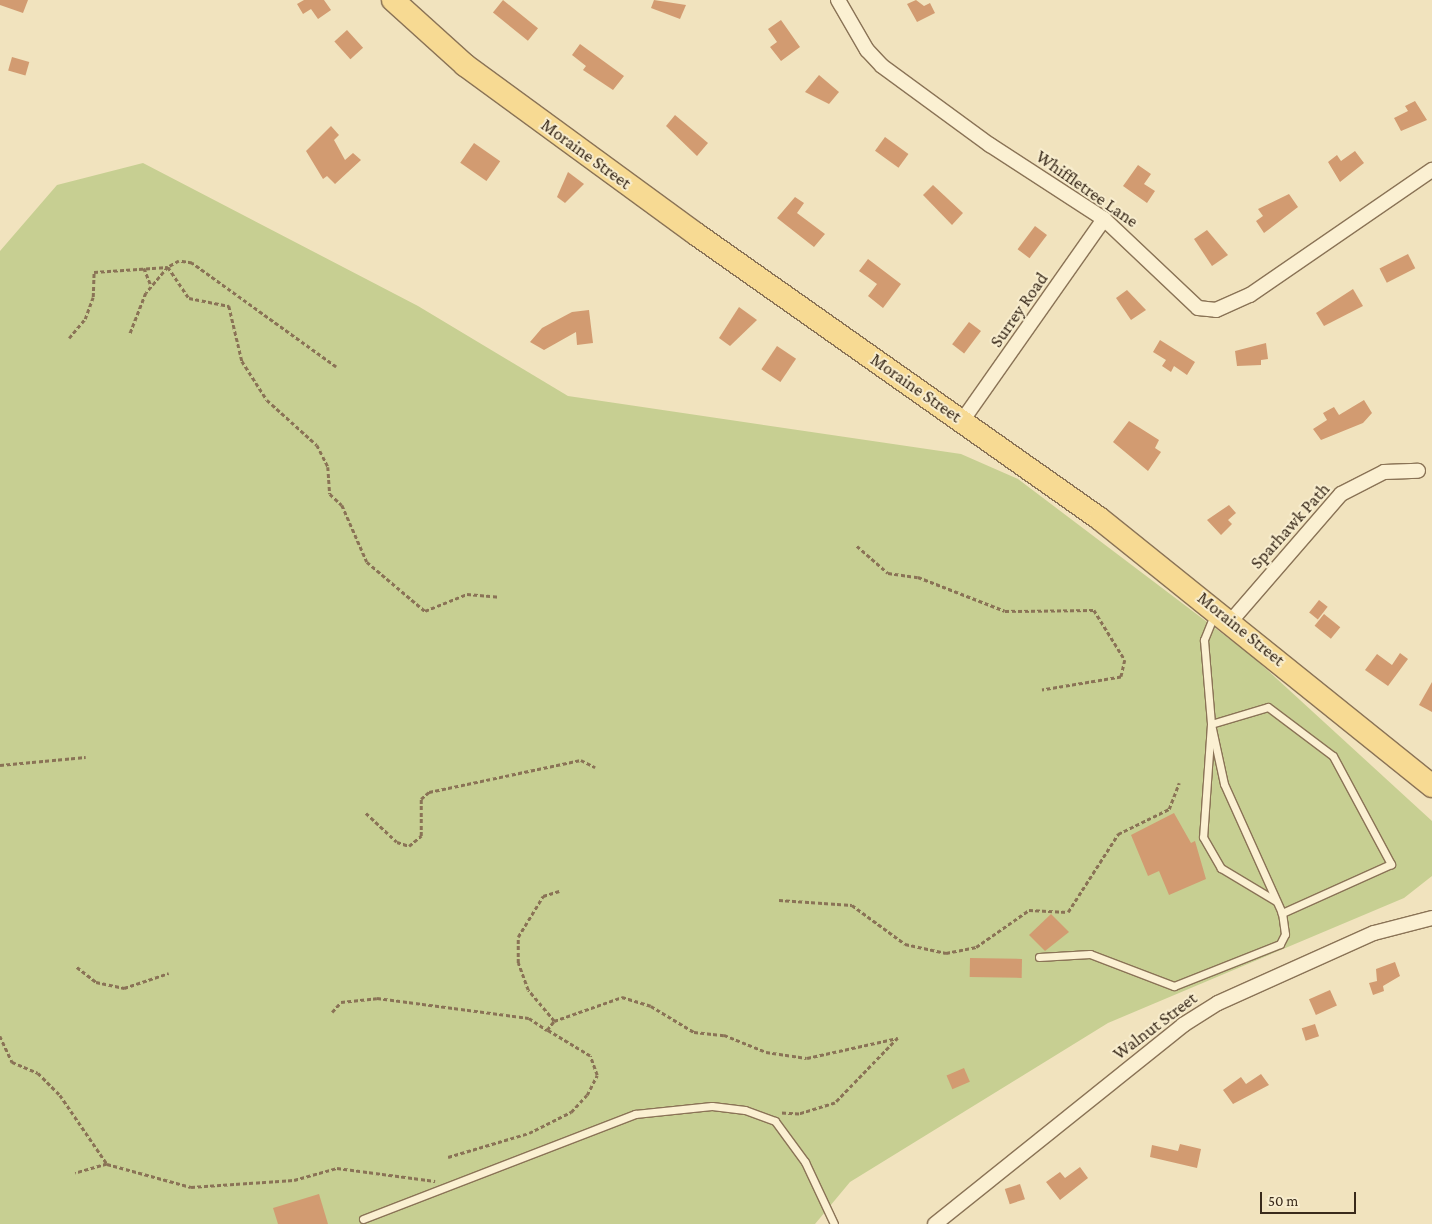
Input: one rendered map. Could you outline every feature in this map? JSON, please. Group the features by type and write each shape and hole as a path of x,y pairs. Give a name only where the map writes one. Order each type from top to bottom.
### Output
{"main road":[{"name":"Moraine Street","path":"393,0 466,65 696,234 1100,518 1224,616 1432,786"}],"street":[{"name":"Whiffletree Lane","path":"838,0 867,50 894,76 1104,219 1158,265 1198,308 1216,310 1250,295 1432,170"},
{"name":"Surrey Road","path":"962,421 1104,219"},
{"name":"Sparhawk Path","path":"1224,616 1341,494 1384,472 1418,471"},
{"name":"Walnut Street","path":"935,1224 1183,1025 1218,1003 1374,933 1432,918"}],"lane":[{"path":"1039,957 1090,954 1174,986 1280,944 1285,934 1282,913 1224,784 1211,724 1204,640 1224,616"},
{"path":"1211,724 1268,707 1333,756 1390,864 1282,913"},
{"path":"1211,724 1203,817 1208,849 1221,868 1252,891 1276,901"},
{"path":"363,1219 635,1114 712,1106 745,1110 775,1121 805,1162 834,1224"}],"path":[{"path":"130,334 151,285 168,267 179,261 192,263 336,367"},
{"path":"70,338 85,319 93,296 94,272 168,267"},
{"path":"168,267 189,298 229,306 242,361 267,400 317,445 328,467 330,494 342,504 367,562 425,611 467,594 499,597"},
{"path":"144,268 151,285"},
{"path":"857,546 888,573 918,577 1005,610 1094,610 1126,660 1121,677 1042,690"},
{"path":"0,765 86,757"},
{"path":"366,813 397,842 409,846 421,836 422,799 429,792 581,760 595,767"},
{"path":"778,900 852,905 905,944 946,953 976,947 1029,910 1068,912 1118,834 1169,809 1179,783"},
{"path":"554,1021 528,990 518,963 518,937 543,896 559,891"},
{"path":"77,967 96,982 124,988 169,973"},
{"path":"547,1030 554,1021 622,997 651,1006 694,1032 724,1034 766,1052 807,1058 898,1038 835,1103 799,1114 774,1112"},
{"path":"332,1012 341,1002 377,998 529,1018 590,1056 597,1074 587,1094 571,1112 529,1132 448,1157"},
{"path":"0,1036 12,1062 38,1073 60,1095 107,1164"},
{"path":"75,1173 107,1164 191,1187 294,1180 337,1168 438,1181"}],"green space":[{"path":"143,163 418,306 568,396 961,454 1018,479 1252,656 1432,821 1432,876 1404,898 1108,1023 850,1182 815,1224 0,1224 0,251 57,185"}],"building":[{"path":"0,0 28,0 23,13 0,5"},
{"path":"304,0 324,0 331,10 318,19 311,9 303,14 297,4"},
{"path":"503,0 538,28 528,41 493,12"},
{"path":"654,0 686,5 680,19 651,8"},
{"path":"916,0 924,6 930,3 935,13 917,22 907,4"},
{"path":"781,20 800,47 781,61 770,47 777,42 768,29"},
{"path":"347,30 363,48 350,59 334,41"},
{"path":"580,44 624,76 613,90 583,70 586,66 572,55"},
{"path":"12,57 29,62 25,75 8,70"},
{"path":"819,75 839,92 829,104 805,92"},
{"path":"1415,101 1427,120 1401,131 1394,118 1408,111 1405,106"},
{"path":"675,115 708,143 697,156 666,126"},
{"path":"331,126 339,135 334,140 345,160 353,153 361,160 335,184 327,176 323,179 306,151"},
{"path":"885,137 908,154 898,168 875,151"},
{"path":"474,143 500,161 486,181 460,163"},
{"path":"1355,151 1364,163 1340,182 1328,162 1337,155 1341,161"},
{"path":"1138,165 1151,174 1144,184 1155,191 1147,203 1123,186"},
{"path":"568,172 584,184 565,203 557,197"},
{"path":"933,185 963,213 952,225 923,195"},
{"path":"1289,194 1298,207 1264,233 1256,221 1263,216 1258,209"},
{"path":"795,197 804,203 797,213 825,234 814,247 777,218"},
{"path":"1035,226 1047,235 1030,258 1018,249"},
{"path":"1207,230 1228,255 1212,266 1194,239"},
{"path":"1408,254 1415,268 1387,283 1379,269"},
{"path":"868,259 901,284 883,308 868,296 877,284 859,271"},
{"path":"1353,289 1363,306 1324,326 1316,313"},
{"path":"1127,290 1146,310 1131,320 1116,298"},
{"path":"739,307 757,320 730,346 719,338"},
{"path":"589,310 593,343 577,345 576,332 544,350 530,342 542,328 572,312"},
{"path":"969,322 981,331 964,353 952,344"},
{"path":"1160,340 1195,362 1187,375 1174,366 1171,372 1162,366 1166,360 1153,352"},
{"path":"1266,343 1268,359 1261,360 1261,365 1237,366 1235,351"},
{"path":"777,346 796,359 780,382 761,369"},
{"path":"1364,400 1372,413 1363,423 1321,440 1313,429 1327,420 1323,413 1334,407 1339,415"},
{"path":"1129,421 1159,440 1155,448 1161,452 1148,471 1113,442"},
{"path":"1229,505 1236,513 1228,520 1232,524 1221,535 1207,520"},
{"path":"1319,600 1328,607 1318,619 1309,613"},
{"path":"1324,614 1340,627 1331,639 1315,626"},
{"path":"1400,653 1408,659 1388,686 1365,670 1377,654 1392,665"},
{"path":"1432,682 1432,712 1419,705"},
{"path":"1174,813 1191,843 1195,841 1206,879 1169,895 1159,871 1148,876 1131,835"},
{"path":"1051,914 1069,932 1045,951 1029,935"},
{"path":"970,958 1022,959 1022,978 970,977"},
{"path":"1395,962 1400,976 1383,986 1384,991 1373,995 1369,983 1377,981 1376,969"},
{"path":"1330,990 1337,1006 1316,1015 1309,999"},
{"path":"1315,1024 1319,1036 1306,1041 1302,1028"},
{"path":"964,1068 970,1082 952,1089 947,1075"},
{"path":"1261,1074 1269,1085 1233,1104 1223,1090 1241,1077 1246,1084"},
{"path":"1180,1144 1201,1149 1197,1168 1150,1157 1152,1145 1178,1151"},
{"path":"1080,1167 1088,1178 1060,1200 1046,1182 1060,1172 1065,1178"},
{"path":"1020,1184 1025,1199 1010,1204 1005,1189"},
{"path":"319,1194 328,1224 278,1224 273,1208"}]}
